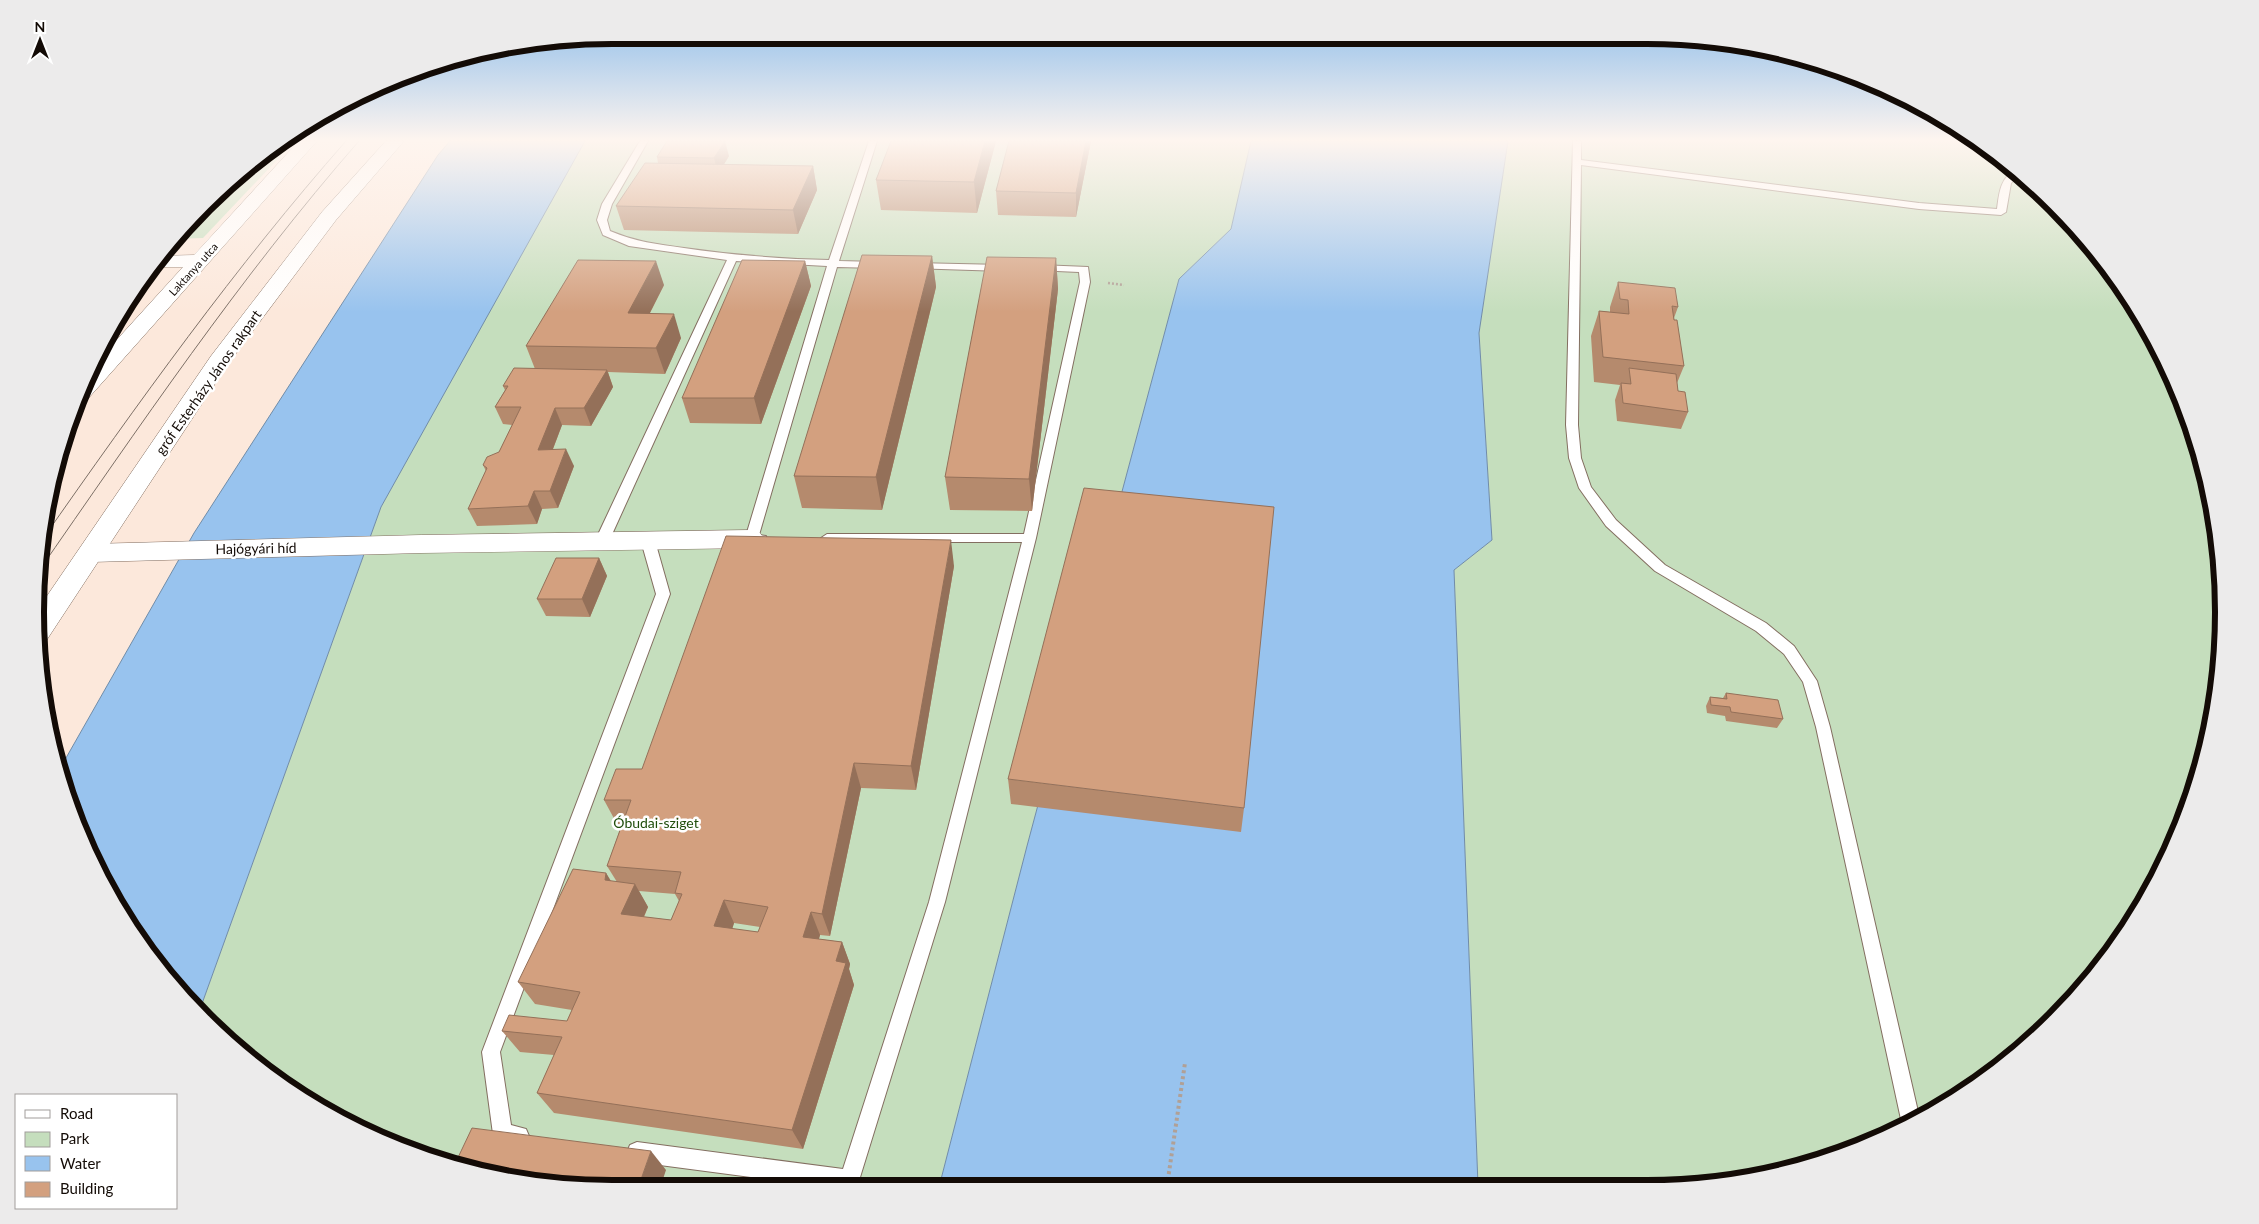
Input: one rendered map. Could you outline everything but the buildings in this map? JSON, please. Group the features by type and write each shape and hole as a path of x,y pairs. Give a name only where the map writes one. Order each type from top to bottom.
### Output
{"street":[{"name":"Laktanya utca","path":"95,377 257,198"},
{"name":"gróf Esterházy János rakpart","path":"44,622 219,361 344,198"},
{"path":"164,262 200,261"},
{"name":"Hajógyári híd","path":"92,553 421,544 751,539"}],"lane":[{"path":"610,198 602,220 606,233 629,243 733,257 833,264 1084,269 1084,282 1030,538 937,902 849,1180"},
{"path":"781,538 751,539 854,198"},
{"path":"1576,198 1572,425 1575,458 1585,488 1611,523 1660,568 1761,627 1789,650 1810,681 1823,726 1909,1116"},
{"path":"1858,198 1919,206 2001,212 2003,198"},
{"path":"602,541 733,257"},
{"path":"811,538 1030,538"},
{"path":"533,1138 504,1134 491,1052 663,594 648,541"},
{"path":"622,1150 827,1180"}],"path":[{"path":"1168,1180 1185,1063"}],"green space":[{"path":"223,198 241,198 203,238 184,239"},
{"name":"Óbudai-sziget","path":"550,198 1238,198 1231,229 1179,279 1027,846 941,1180 575,1179 501,1169 465,1161 395,1137 361,1122 328,1104 266,1063 237,1039 202,1005 381,507"},
{"path":"1499,198 2036,198 2074,237 2098,266 2139,328 2157,361 2185,429 2196,465 2210,538 2214,575 2214,649 2204,723 2196,759 2185,795 2157,863 2139,896 2098,958 2049,1014 2022,1039 1993,1063 1931,1104 1898,1122 1830,1150 1758,1169 1684,1179 1478,1180 1454,570 1492,540 1479,333"}],"water":[{"path":"410,198 553,198 381,507 202,1005 161,958 120,896 102,863 87,829 64,762 194,533"},
{"path":"1238,198 1499,198 1479,333 1492,540 1454,570 1478,1180 941,1180 1027,846 1179,279 1231,229"}],"tram line":[{"path":"51,528 188,336 297,198"},
{"path":"47,560 152,408 232,299 311,198"}]}
